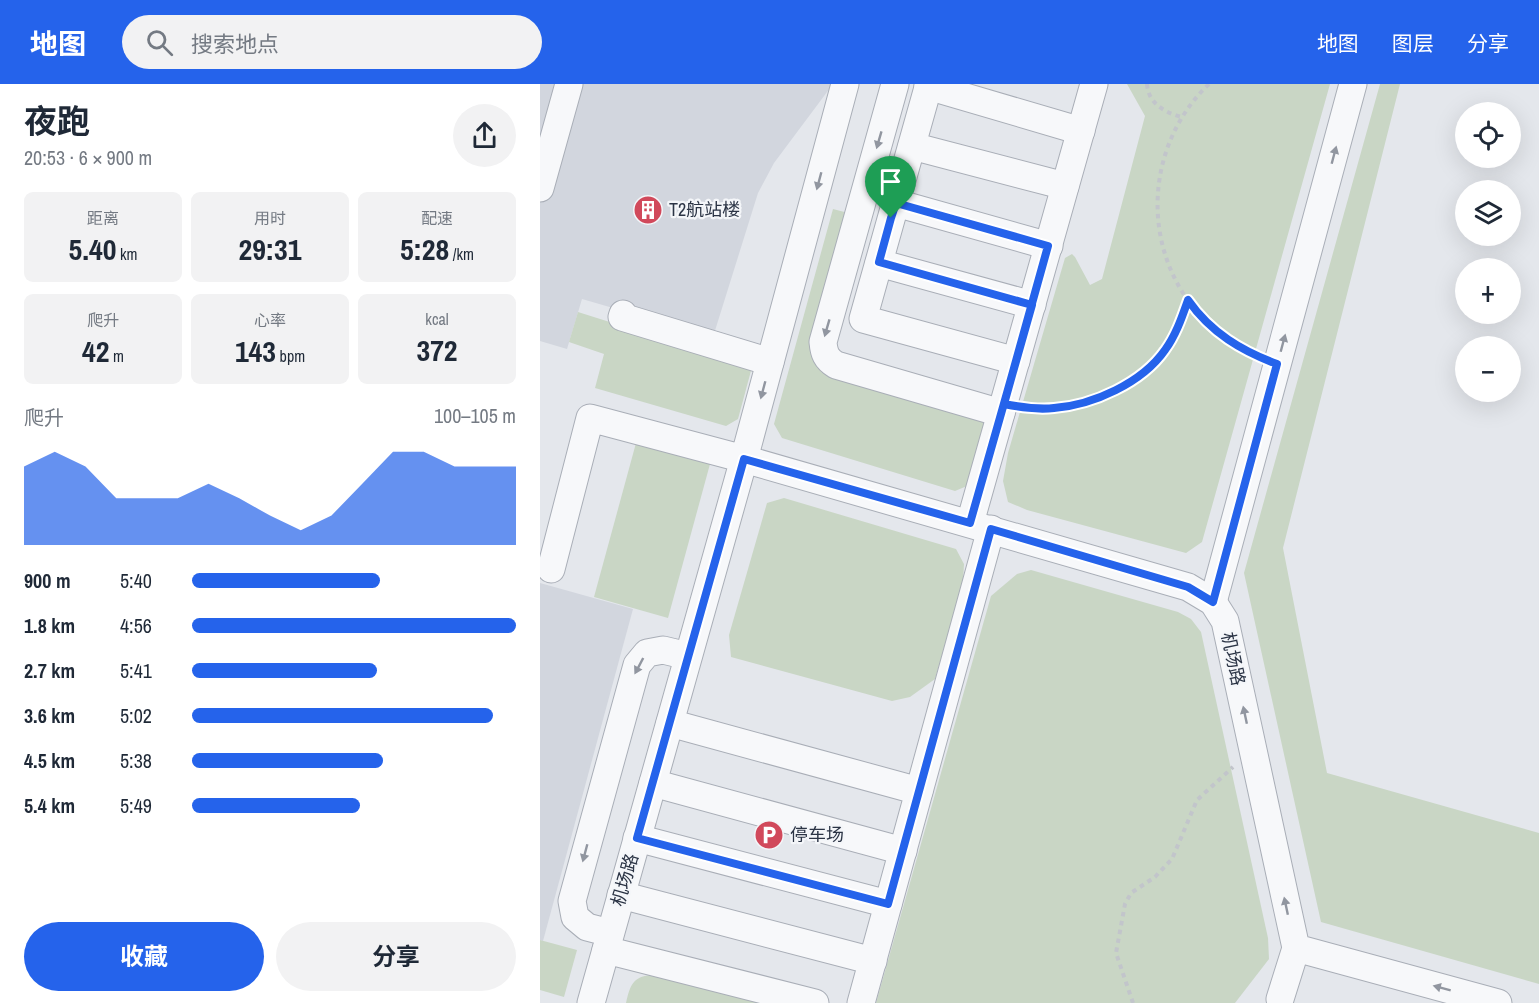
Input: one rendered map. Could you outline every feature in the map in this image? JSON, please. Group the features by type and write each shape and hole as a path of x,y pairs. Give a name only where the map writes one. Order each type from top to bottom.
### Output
{"street":[{"path":"540,188 569,84"},
{"name":"机场路","path":"591,1003 744,459 845,84"},
{"path":"895,84 823,342 824,350 827,359 836,365 1002,409"},
{"path":"861,1003 919,791 980,526 1002,409 1094,84"},
{"path":"551,569 590,418 744,459 1188,587 1213,602 1353,84"},
{"path":"1016,362 863,319 879,262 929,85 1081,131"},
{"path":"912,146 1065,186"},
{"path":"896,203 1048,246"},
{"path":"879,262 1032,305"},
{"path":"623,314 622,318 770,362"},
{"name":"机场路","path":"1213,602 1225,621 1296,948"},
{"path":"688,656 663,650 647,653 636,665 572,901 575,917 608,942 815,1003"},
{"path":"670,723 919,791"},
{"path":"652,783 903,851"},
{"path":"637,838 888,904"},
{"path":"621,895 873,961"},
{"path":"1284,1002 1296,948 1498,1003"}],"path":[{"path":"1148,84 1151,99 1159,107 1182,117"},
{"path":"1199,84 1204,88"},
{"path":"1209,84 1182,117 1165,152 1158,183 1157,211 1165,259 1176,283 1207,323 1246,353 1277,364"},
{"path":"1002,409 1066,406 1123,385 1146,371 1165,350 1188,300"},
{"path":"1133,1003 1116,953 1125,904 1131,893 1155,877 1172,859 1197,800 1231,768 1255,762"}],"shaded area":[{"name":"T2航站楼","path":"540,84 833,84 774,163 758,193 713,337 582,299 567,349 540,341"},
{"path":"540,583 633,609 543,941 540,940"}],"green space":[{"path":"1127,84 1330,84 1202,542 1186,553 1027,510 1008,502 1003,481 1008,453 1065,258 1072,254 1075,257 1090,285 1102,279 1145,116"},
{"path":"1380,84 1400,84 1283,548 1327,773 1539,833 1539,984 1321,922 1244,573"},
{"path":"833,209 852,214 817,354 983,418 988,430 967,486 955,491 782,438 774,424"},
{"path":"578,312 752,367 738,419 726,426 595,388 604,354 569,342"},
{"path":"636,443 710,464 668,618 594,597"},
{"path":"784,498 956,549 964,564 963,582 935,679 910,697 892,701 731,657 729,635 767,503"},
{"path":"1031,570 1178,612 1191,619 1201,632 1268,938 1269,959 1235,1003 876,1003 991,596 1017,574"},
{"path":"540,940 577,950 564,997 540,990"},
{"path":"651,975 760,1003 626,1003 633,983"}],"place":[{"name":"T2航站楼","path":"648,210"},
{"name":"停车场","path":"769,835"}],"route":[{"path":"891,218 879,262 1032,305 1016,362 1004,404 970,523 744,459 637,838 888,904 991,529 1188,587 1213,602 1277,364 1246,353 1230,342 1207,323 1188,300 1181,321 1165,350 1146,371 1123,385 1079,404 1053,408 1029,408 1004,404 1016,362 1048,246 896,203 891,218"}]}
